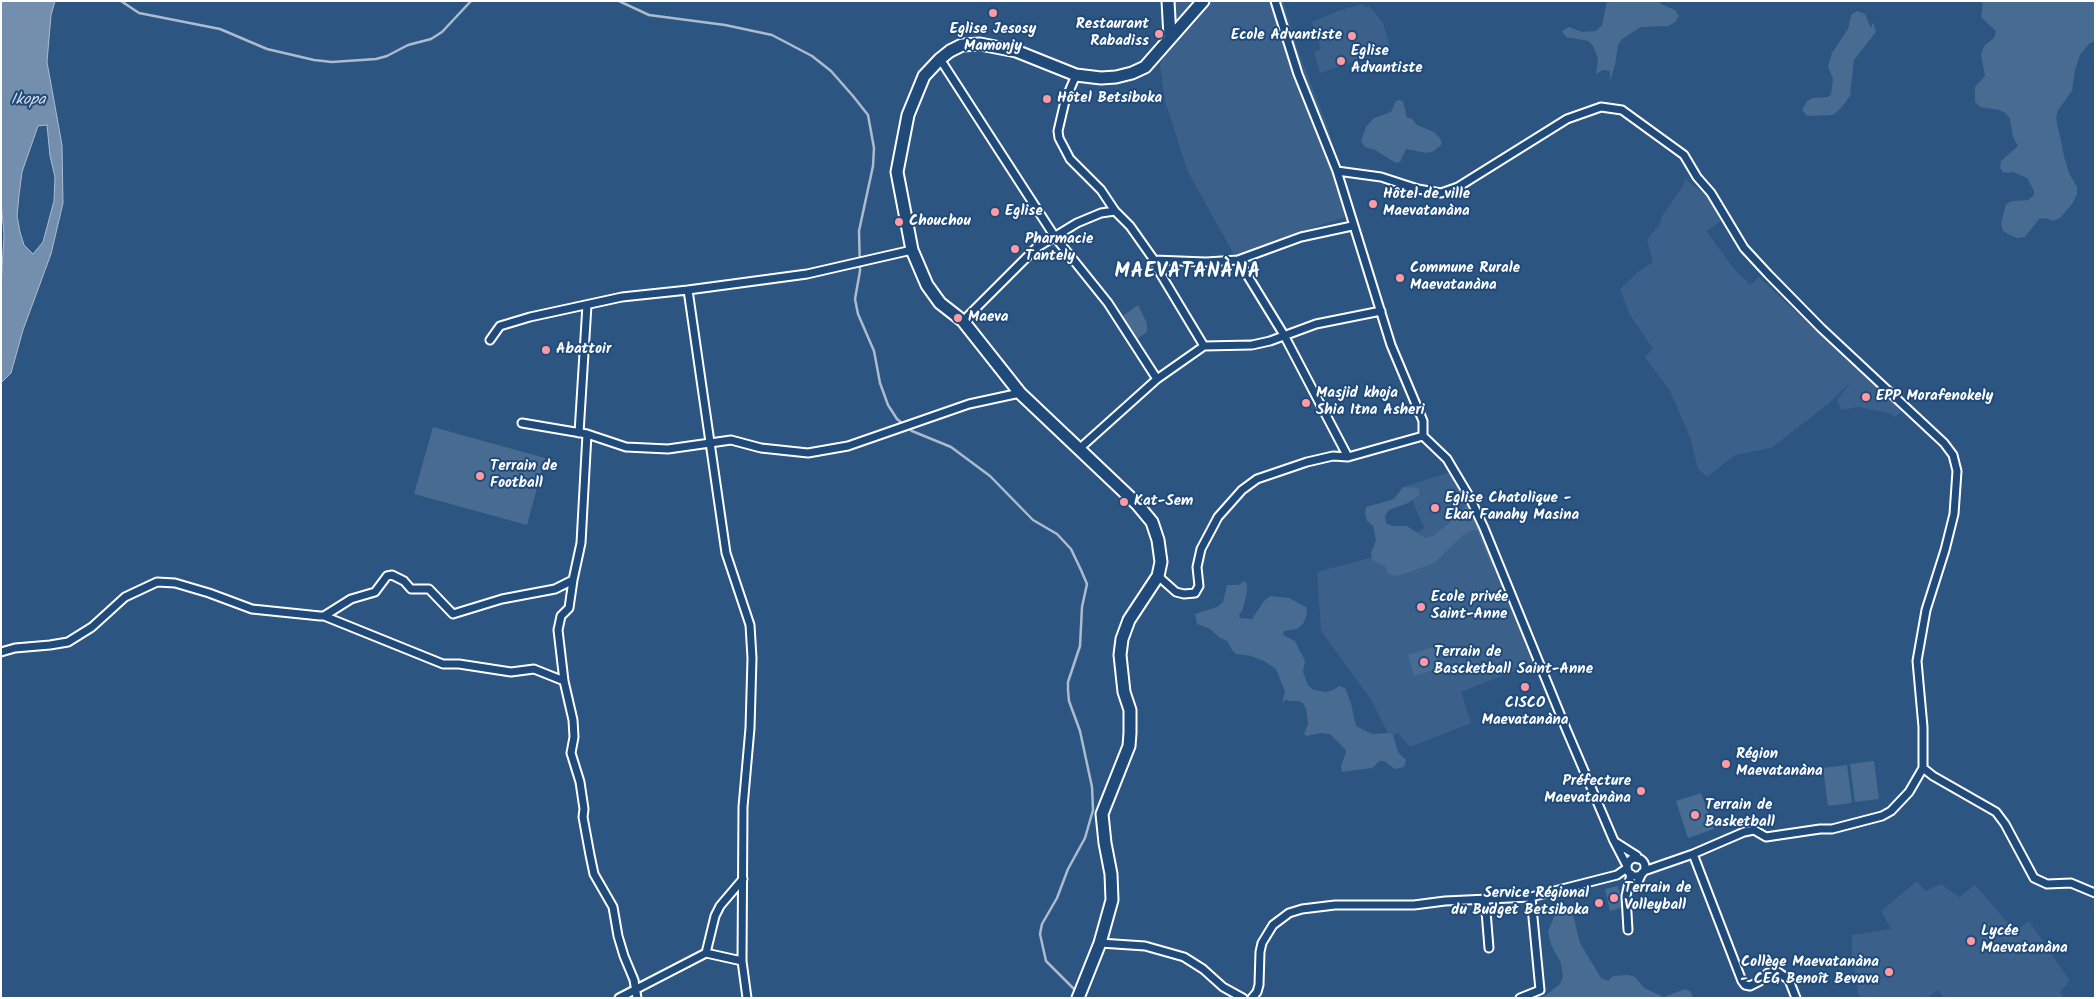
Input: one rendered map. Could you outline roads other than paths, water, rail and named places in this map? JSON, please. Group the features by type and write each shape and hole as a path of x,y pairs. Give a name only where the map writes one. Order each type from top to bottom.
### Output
{"main road":[{"path":"1168,1 1170,37"},
{"path":"1080,993 1100,943 1112,900 1111,874 1102,814 1129,746 1130,710 1124,692 1120,655 1122,639 1129,620 1158,576 1161,562 1158,540 1152,522 1137,504 1020,393 963,321 940,303 927,285 912,250 897,172 908,116 924,76 940,59 962,45 980,44 1016,51 1076,75 1101,78 1132,73 1145,66 1157,54 1203,1"}],"street":[{"path":"1275,1 1298,74 1337,171 1352,226 1399,367 1423,421 1423,436 1447,459 1469,496 1614,842 1628,870 1637,876 1744,832 1754,830 1766,837 1832,829 1882,816 1891,811 1909,792 1923,768 1923,727 1917,660 1926,610 1954,514 1957,471 1953,456 1944,443 1821,328 1757,263 1744,248 1711,193 1697,177 1684,155 1622,110 1601,106 1567,119 1458,187 1441,193 1418,189 1382,177 1337,171"},
{"path":"940,59 1055,237 1108,303 1157,379"},
{"path":"1076,75 1065,101 1058,131 1059,138 1070,159 1101,190 1115,211 1130,226 1154,260 1204,346"},
{"path":"963,321 1036,248 1077,223 1101,213 1115,211"},
{"path":"1154,260 1206,262 1238,260 1301,237 1352,226"},
{"path":"490,340 500,326 530,317 622,297 768,280 847,266 912,250"},
{"path":"1238,260 1284,336 1348,457"},
{"path":"688,290 726,553 747,611 752,658 750,728 743,807 742,960 747,998"},
{"path":"587,305 581,543 572,580 569,608 561,616 558,630 564,681 573,720 574,737 571,752 580,782 584,809 583,817 590,856 594,874 613,907 618,936 634,980 636,994"},
{"path":"1080,449 1157,379 1204,346 1252,344 1284,336 1316,324 1380,311"},
{"path":"522,423 583,434 626,447 668,449 731,440 760,448 808,453 848,446 918,420 969,404 1020,393"},
{"path":"1158,576 1176,592 1184,594 1195,592 1199,586 1197,567 1201,549 1218,517 1242,490 1256,479 1307,462 1333,456 1348,457 1423,436"},
{"path":"324,616 351,599 375,592 387,576 392,574 404,580 411,589 429,589 453,614 502,599 555,590 572,580"},
{"path":"1,652 15,648 68,642 92,627 125,597 157,582 175,583 252,609 324,616 443,664 459,664 511,672 534,670 564,681"},
{"path":"1923,768 1933,776 1996,812 2006,824 2034,878 2047,884 2071,883 2095,893"},
{"path":"1614,842 1641,860 1643,872 1637,884 1629,888"},
{"path":"1693,854 1745,986 1750,986 1760,981 1768,974 1778,972 1789,980 1796,998"},
{"path":"1628,930 1626,896 1629,888 1628,870 1632,859 1668,862"},
{"path":"1252,998 1257,992 1259,985 1262,943 1273,925 1289,913 1302,908 1335,905 1414,905 1445,901 1531,897 1617,875 1628,870"},
{"path":"706,953 715,916 720,906 743,879"},
{"path":"1520,998 1540,990 1531,897"},
{"path":"1485,899 1489,948"},
{"path":"1100,943 1145,946 1184,957 1198,965 1222,988 1243,998"},
{"path":"620,998 636,994 706,953 742,960"}],"water":[{"name":"Ikopa","path":"1,1 55,1 51,15 47,62 62,145 63,203 51,254 23,330 11,373 1,383 1,286 4,235 1,201","holes":["47,125 50,156 55,177 54,201 43,242 33,254 24,245 17,216 22,172 38,126"]}],"waterway":[{"path":"121,1 139,13 220,29 267,49 314,60 332,62 376,59 387,56 408,45 431,39 442,32 471,1"},
{"path":"619,1 649,15 725,25 772,35 812,56 831,71 853,96 868,115 874,148 873,166 859,231 860,271 855,299 858,314 874,351 880,383 888,405 897,419 912,431 951,447 990,476 1033,520 1057,534 1071,549 1081,570 1087,584 1082,607 1080,646 1068,682 1068,690 1069,701 1080,731 1092,787 1093,810 1085,838 1068,869 1057,898 1042,924 1040,934 1046,961 1076,991"}],"place":[{"name":"Eglise Jesosy Mamonjy","path":"993,13"},
{"name":"Restaurant Rabadiss","path":"1159,34"},
{"name":"Ecole Advantiste","path":"1352,36"},
{"name":"Eglise Advantiste","path":"1341,61"},
{"name":"Hôtel Betsiboka","path":"1047,99"},
{"name":"Hôtel de ville Maevatanàna","path":"1373,204"},
{"name":"Eglise","path":"995,212"},
{"name":"Chouchou","path":"899,222"},
{"name":"Pharmacie Tantely","path":"1015,249"},
{"name":"Commune Rurale Maevatanàna","path":"1400,278"},
{"name":"Maeva","path":"958,318"},
{"name":"Abattoir","path":"546,350"},
{"name":"EPP Morafenokely","path":"1866,397"},
{"name":"Masjid khoja Shia Itna Asheri","path":"1306,403"},
{"name":"Terrain de Football","path":"480,476"},
{"name":"Kat-Sem","path":"1124,502"},
{"name":"Eglise Chatolique - Ekar Fanahy Masina","path":"1435,508"},
{"name":"Ecole privée Saint-Anne","path":"1421,607"},
{"name":"Terrain de Bascketball Saint-Anne","path":"1424,662"},
{"name":"CISCO Maevatanàna","path":"1525,687"},
{"name":"Région Maevatanàna","path":"1726,764"},
{"name":"Préfecture Maevatanàna","path":"1641,791"},
{"name":"Terrain de Basketball","path":"1695,815"},
{"name":"Terrain de Volleyball","path":"1614,898"},
{"name":"Service Régional du Budget Betsiboka","path":"1599,903"},
{"name":"Lycée Maevatanàna","path":"1971,941"},
{"name":"Collège Maevatanàna - CEG Benoît Bevava","path":"1889,972"}],"district":[{"name":"MAEVATANÀNA","path":"1188,274"}]}
